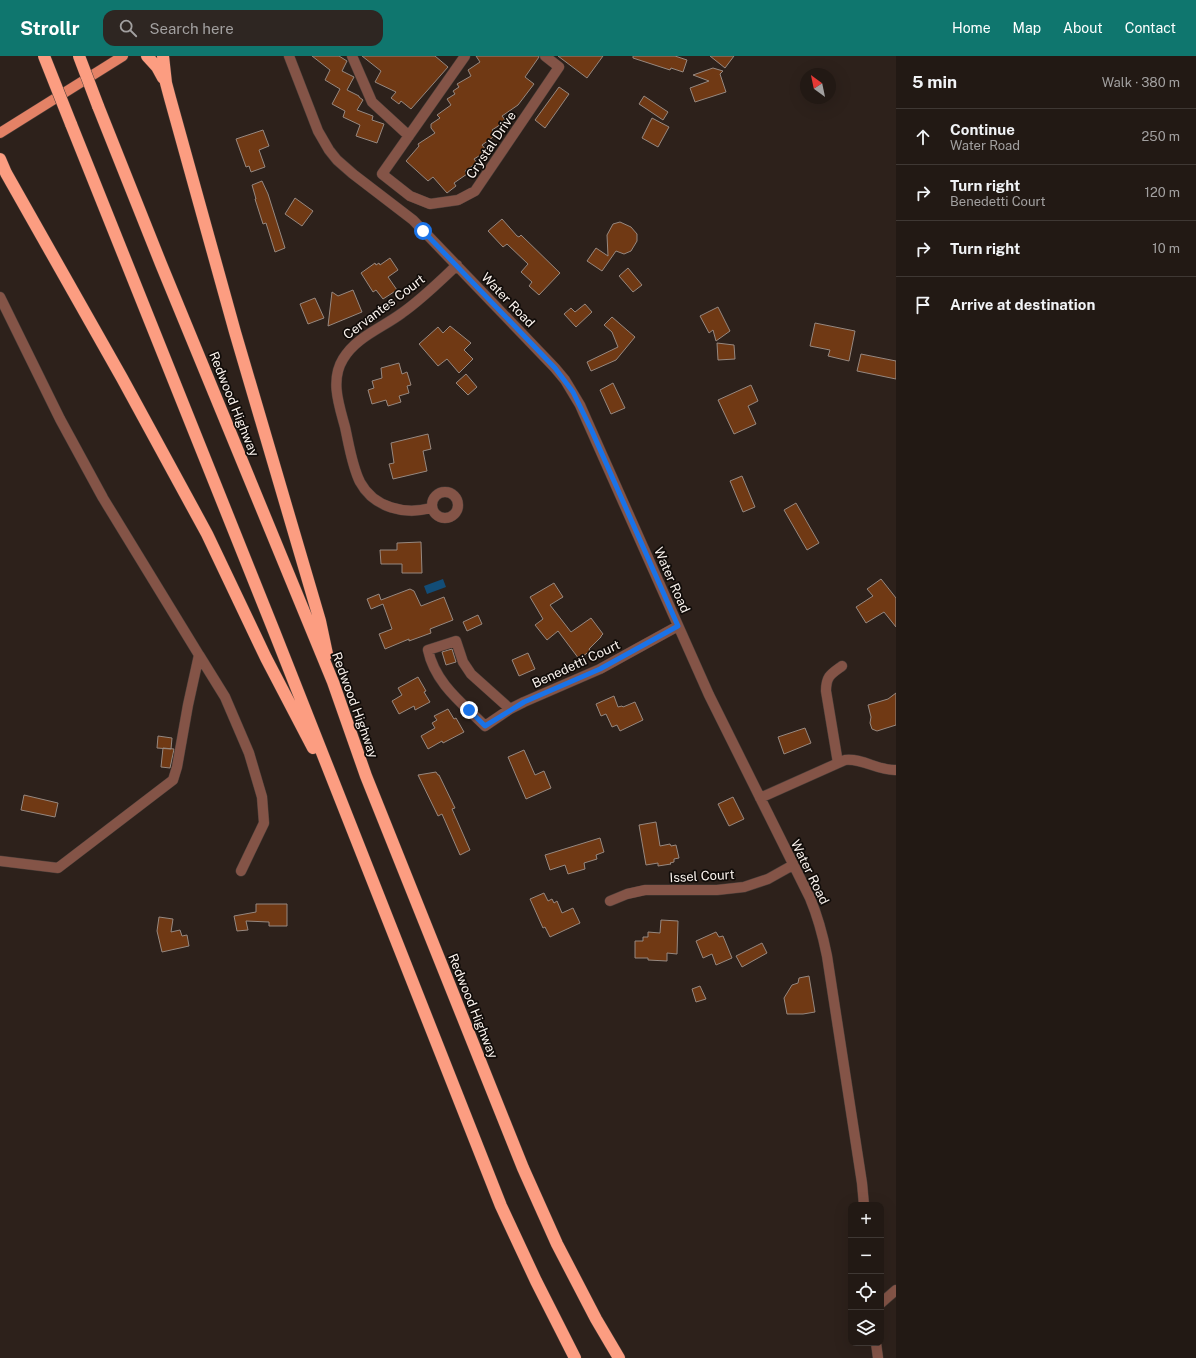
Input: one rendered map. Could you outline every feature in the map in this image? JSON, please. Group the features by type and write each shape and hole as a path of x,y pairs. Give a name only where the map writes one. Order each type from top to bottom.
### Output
{"highway":[{"path":"44,56 501,1206 536,1281 575,1358"},
{"name":"Redwood Highway","path":"79,56 161,264 333,682 366,776 523,1168 558,1244 596,1319 618,1358"},
{"path":"148,56 157,67 166,83"},
{"path":"163,56 166,83 245,368 320,621 333,682"},
{"path":"0,159 3,171 122,378 207,534 266,658 341,802"}],"main road":[{"path":"0,133 123,56"}],"street":[{"name":"Water Road","path":"289,56 318,131 329,150 337,160 412,220 555,368 573,392 591,429 709,695 810,898 824,939 864,1202"},
{"path":"353,57 372,102 409,136 465,56"},
{"name":"Crystal Drive","path":"409,136 382,174 410,196 430,204 458,200 475,190 559,67 545,56"},
{"name":"Cervantes Court","path":"432,508 410,512 398,510 378,501 365,489 357,474 336,384 341,361 348,350 362,338 388,322 428,293 457,265"},
{"path":"0,296 60,419 99,491 225,697 248,753 262,797 264,823 241,871"},
{"name":"Benedetti Court","path":"510,709 471,674 463,662 456,641 428,650 435,672 446,687 485,726 510,709 600,669 678,626"},
{"path":"0,861 58,868 141,806 173,780 177,767 188,705 199,656"},
{"path":"838,763 826,691 826,682 830,675 842,666"},
{"path":"760,798 838,763 851,760 858,760 886,770 896,770"},
{"name":"Issel Court","path":"610,901 626,894 645,890 718,890 744,887 768,879 793,865"},
{"path":"884,1301 896,1290"},
{"path":"876,1346 878,1358"}],"water":[{"path":"443,579 446,587 427,594 424,586"}],"building":[{"path":"312,56 339,56 347,61 342,71 354,77 347,90 359,96 363,100 357,110 373,116 372,120 384,124 377,143 356,136 360,125 343,117 345,111 332,104 340,89 325,80 330,70"},
{"path":"362,56 435,56 448,67 411,109 401,101 399,104 391,98 396,92 375,82 381,71"},
{"path":"476,56 539,57 525,77 534,84 518,105 502,116 506,121 492,130 496,135 482,145 487,151 474,159 477,163 465,171 467,174 454,183 456,186 447,193 433,177 428,181 406,161 419,146 418,144 435,133 431,128 431,124 440,118 437,115 451,105 447,99 455,94 453,91 459,87 457,84 471,76 468,70 480,62"},
{"path":"558,56 603,56 587,78"},
{"path":"633,56 675,56 687,60 683,72 671,68 670,70 633,58"},
{"path":"710,56 734,56 725,68"},
{"path":"713,68 723,71 720,74 726,92 695,102 690,88 709,81 693,75"},
{"path":"559,87 569,94 545,128 535,120"},
{"path":"644,96 668,112 663,120 639,104"},
{"path":"652,118 669,127 658,147 642,138"},
{"path":"263,130 269,146 259,150 265,167 251,172 249,166 246,167 236,139"},
{"path":"262,181 268,194 285,248 275,252 266,223 263,224 252,185"},
{"path":"295,198 313,211 302,226 285,214"},
{"path":"502,219 517,236 519,237 521,235 560,273 539,295 529,286 532,282 521,272 528,264 507,244 503,247 488,231"},
{"path":"620,222 631,227 637,234 637,241 631,251 624,254 616,251 602,271 587,261 596,248 608,256 607,235 613,224"},
{"path":"390,258 398,270 388,277 397,290 383,299 376,290 373,292 361,273 375,263 376,265 379,263 380,265"},
{"path":"628,268 642,285 633,292 619,276"},
{"path":"353,290 362,312 328,326 332,292 338,296"},
{"path":"315,298 324,318 308,324 300,304"},
{"path":"585,304 592,312 576,327 564,314 571,308 575,312"},
{"path":"718,307 730,331 716,341 713,330 709,333 700,316"},
{"path":"612,317 635,337 616,360 591,371 587,362 618,347 612,332 604,325"},
{"path":"815,323 855,331 849,361 828,356 830,350 810,346"},
{"path":"450,326 471,343 464,350 473,359 459,373 447,359 438,366 419,344 438,327 443,333"},
{"path":"717,343 734,345 735,359 718,360"},
{"path":"861,354 896,361 896,379 857,371"},
{"path":"399,363 402,374 407,372 411,385 407,386 409,393 399,396 401,402 388,406 386,400 372,404 368,390 374,388 372,381 382,378 381,368"},
{"path":"466,374 477,387 468,395 456,383"},
{"path":"613,383 625,408 611,414 600,390"},
{"path":"751,385 758,401 748,406 756,424 734,434 718,400"},
{"path":"428,434 431,449 423,451 427,471 393,479 389,464 394,463 391,443"},
{"path":"742,476 755,507 743,512 730,481"},
{"path":"796,503 819,543 807,550 784,510"},
{"path":"421,542 422,573 402,573 402,564 381,564 380,550 397,550 397,543"},
{"path":"881,579 896,598 896,627 884,612 866,623 856,607 873,596 867,589"},
{"path":"554,583 563,597 550,605 571,632 591,618 603,634 589,649 590,651 579,659 558,631 547,640 535,625 543,619 530,597"},
{"path":"410,589 414,591 421,606 444,597 453,620 430,629 431,633 409,641 409,639 385,649 379,634 392,629 383,604 371,609 367,599 379,594 381,600"},
{"path":"478,615 482,624 467,631 463,622"},
{"path":"452,649 456,662 446,665 442,652"},
{"path":"528,653 535,669 519,676 512,660"},
{"path":"418,677 430,702 415,710 414,706 399,714 392,701 402,695 398,688"},
{"path":"896,693 896,725 877,731 872,729 868,705 888,699"},
{"path":"614,696 618,707 623,707 635,702 643,720 620,731 617,725 612,727 606,714 601,716 596,704"},
{"path":"448,709 454,719 456,718 464,732 443,743 442,741 428,749 421,736 435,728 432,723 437,720 434,716"},
{"path":"805,728 811,743 784,754 778,737"},
{"path":"158,736 172,738 171,749 157,748"},
{"path":"163,748 174,749 170,768 161,767"},
{"path":"524,750 535,775 544,771 551,788 526,799 508,757"},
{"path":"436,772 439,775 455,808 452,809 470,850 460,855 442,814 438,816 418,775"},
{"path":"24,795 58,803 55,817 21,810"},
{"path":"733,797 744,819 729,826 718,804"},
{"path":"656,822 660,846 670,844 671,846 676,845 679,858 674,859 674,862 670,863 671,864 658,866 658,863 646,865 639,825"},
{"path":"600,838 604,852 596,855 597,859 584,863 585,869 568,874 565,865 550,870 545,855"},
{"path":"544,893 548,901 552,899 554,903 557,901 562,913 573,908 580,923 550,937 545,927 543,928 530,899"},
{"path":"256,904 287,904 287,926 269,926 269,922 246,921 248,930 237,931 234,916 256,912"},
{"path":"159,917 173,919 171,932 180,930 182,936 187,935 189,946 162,952 157,931"},
{"path":"661,920 678,921 677,954 667,953 667,961 648,960 648,958 635,958 635,941 643,941 643,937 648,937 648,932 660,933"},
{"path":"716,932 719,937 723,936 732,958 716,965 712,954 703,958 696,941"},
{"path":"762,943 767,953 742,967 736,956"},
{"path":"809,976 815,1012 787,1014 784,998 792,985 798,983 799,978"},
{"path":"700,986 706,999 696,1002 692,989"}],"route":[{"path":"423,231 555,368 573,392 591,429 678,626 600,669 510,709 485,726 469,710"}]}
